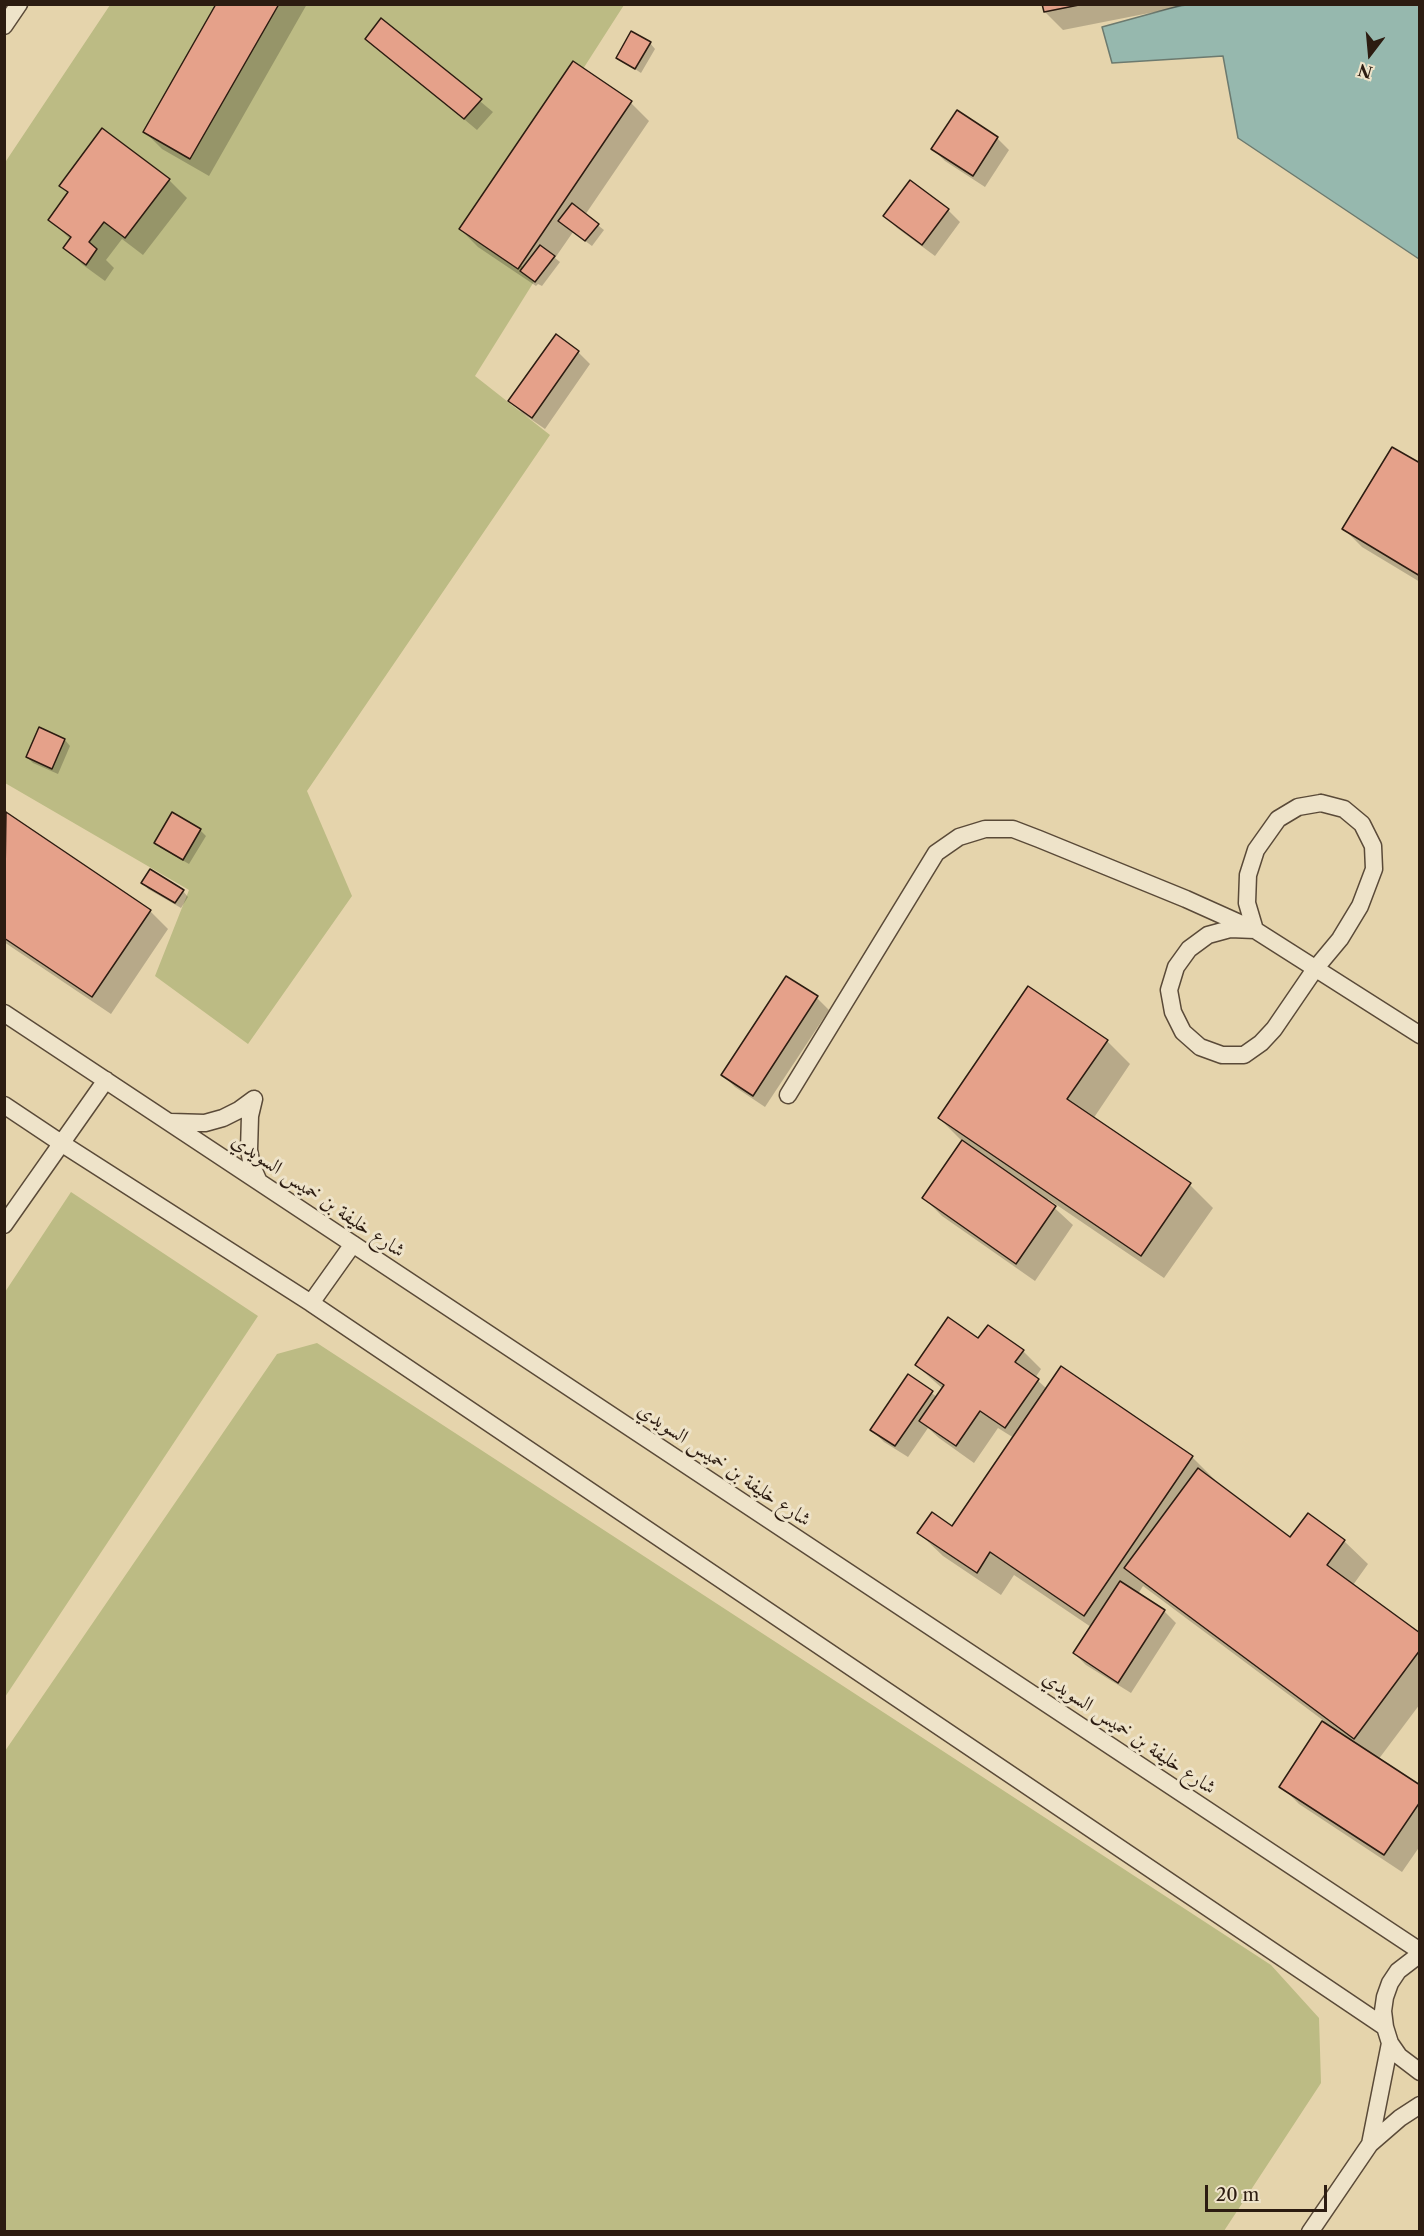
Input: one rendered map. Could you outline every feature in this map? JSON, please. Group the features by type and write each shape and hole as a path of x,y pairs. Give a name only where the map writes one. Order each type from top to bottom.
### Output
{"lane":[{"path":"4,26 19,4"},
{"path":"1321,803 1344,809 1362,824 1373,846 1374,869 1360,906 1350,923 1274,1029 1261,1043 1244,1054 1222,1055 1200,1047 1183,1032 1173,1012 1169,990 1176,967 1190,949 1208,936 1230,929 1255,930 1247,903 1248,875 1256,850 1278,819 1298,807 1321,803"},
{"path":"789,1095 936,853 959,837 985,829 1013,830 1122,873 1255,930 1419,1035"},
{"name":"شارع خليفة بن خميس السويدي","path":"4,1013 1419,1953"},
{"path":"4,1225 106,1080"},
{"path":"168,1122 186,1124 214,1121 239,1110 254,1099 250,1116 249,1150 252,1166 259,1182"},
{"path":"4,1105 311,1303 1385,2026"},
{"path":"311,1303 353,1244"},
{"path":"1419,1953 1398,1971 1385,1997 1385,2026 1390,2043 1399,2056 1419,2072"},
{"path":"1370,2144 1390,2043"},
{"path":"1310,2232 1370,2144 1419,2105"}],"shaded area":[{"path":"110,5 624,5 483,225 535,280 475,376 550,435 307,791 352,896 248,1044 155,976 189,890 5,783 4,164"},
{"path":"71,1192 258,1316 5,1697 5,1292"},
{"path":"317,1343 1271,1965 1319,2018 1321,2083 1224,2231 5,2231 5,1751 277,1354"}],"water":[{"path":"1186,4 1419,5 1419,259 1238,138 1223,56 1112,63 1102,27"}],"building":[{"path":"216,4 279,4 190,159 143,132"},
{"path":"1042,4 1084,4 1044,12"},
{"path":"381,18 482,99 464,119 365,39"},
{"path":"631,31 651,42 635,69 616,58"},
{"path":"573,61 632,101 518,269 459,229"},
{"path":"957,110 998,137 973,176 931,149"},
{"path":"102,128 170,179 125,238 104,222 89,242 97,249 86,265 63,248 71,237 48,220 68,192 59,186"},
{"path":"910,180 949,209 922,245 883,216"},
{"path":"572,203 599,224 585,241 558,221"},
{"path":"540,245 555,256 535,282 520,271"},
{"path":"556,334 579,351 532,418 508,401"},
{"path":"1392,447 1420,463 1420,576 1342,529"},
{"path":"39,727 65,739 52,769 26,757"},
{"path":"6,812 151,910 92,997 4,938"},
{"path":"172,812 201,829 183,860 154,843"},
{"path":"150,869 184,890 175,903 141,883"},
{"path":"786,976 818,996 753,1096 721,1075"},
{"path":"1028,986 1108,1040 1067,1099 1191,1183 1141,1256 938,1118"},
{"path":"962,1140 1056,1206 1016,1264 922,1198"},
{"path":"948,1317 978,1338 988,1325 1024,1350 1015,1362 1039,1379 1005,1428 980,1411 956,1446 919,1421 944,1385 915,1365"},
{"path":"1061,1366 1193,1456 1084,1616 990,1552 977,1573 917,1533 932,1512 952,1526"},
{"path":"908,1374 933,1391 895,1446 870,1430"},
{"path":"1198,1468 1290,1537 1308,1513 1345,1540 1327,1565 1420,1633 1420,1650 1354,1739 1124,1568"},
{"path":"1120,1581 1165,1610 1118,1683 1073,1653"},
{"path":"1322,1721 1420,1785 1420,1802 1384,1855 1279,1787"}]}
